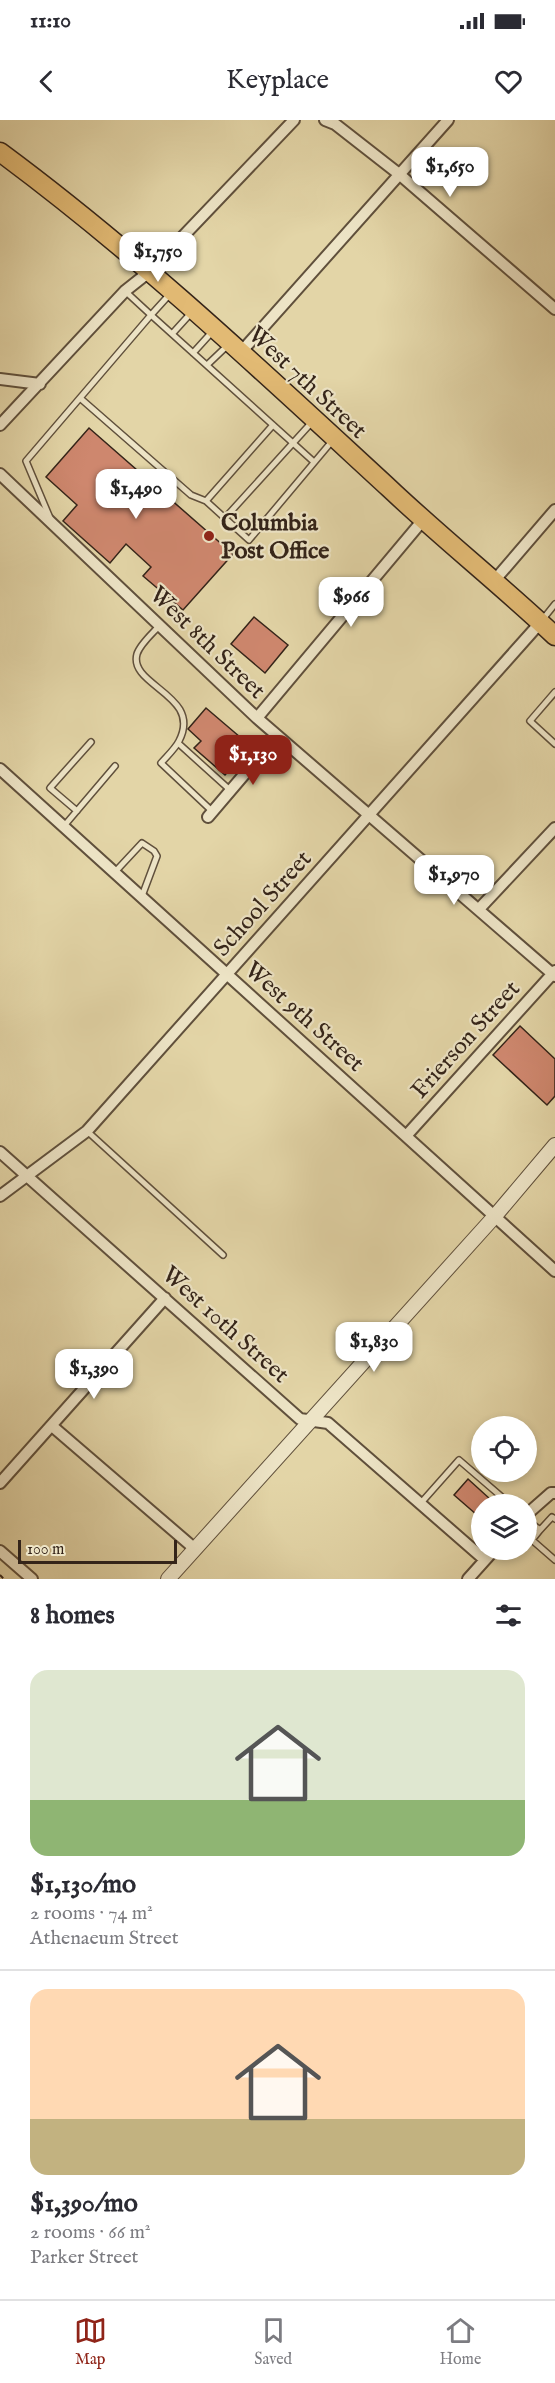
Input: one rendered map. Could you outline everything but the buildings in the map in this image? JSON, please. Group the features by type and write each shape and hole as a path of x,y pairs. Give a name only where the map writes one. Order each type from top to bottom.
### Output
{"main road":[{"name":"West 7th Street","path":"0,147 23,169"},
{"name":"West 7th Street","path":"0,153 85,218 215,329 423,520 555,636"}],"street":[{"path":"0,424 125,291 149,272 294,120"},
{"path":"325,120 335,124 399,174 555,309"},
{"path":"236,348 448,120"},
{"path":"0,379 40,384"},
{"name":"West 8th Street","path":"0,474 256,718 554,974"},
{"path":"494,581 555,510"},
{"path":"256,718 423,520"},
{"name":"School Street","path":"0,1196 87,1131 540,622"},
{"path":"211,814 277,736"},
{"name":"West 9th Street","path":"0,769 555,1271"},
{"path":"479,909 555,828"},
{"name":"Frierson Street","path":"406,1136 554,974"},
{"path":"168,1579 495,1216 555,1145"},
{"name":"West 10th Street","path":"0,1152 300,1419 328,1423 471,1548"},
{"path":"0,1483 165,1298"},
{"path":"52,1426 195,1549"},
{"path":"537,1506 555,1492"},
{"path":"2,1556 32,1579"},
{"path":"468,1579 485,1560"}],"lane":[{"path":"125,291 314,462"},
{"path":"52,522 26,461 172,292"},
{"path":"172,334 193,310"},
{"path":"193,352 215,329"},
{"path":"207,365 236,348"},
{"path":"80,398 191,495 206,501 249,540 335,439"},
{"path":"225,518 314,419"},
{"path":"206,501 273,425"},
{"path":"540,622 555,604"},
{"path":"160,625 137,652 136,660 140,670 180,708 183,717 183,729 178,743 161,763 211,814"},
{"path":"555,692 530,721 555,744"},
{"path":"77,811 50,788 91,742"},
{"path":"178,743 231,790"},
{"path":"64,826 114,766"},
{"path":"115,872 142,843 154,851 157,856 141,897"},
{"path":"87,1131 223,1255"},
{"path":"420,1504 459,1460 498,1494"},
{"path":"555,1519 552,1517 531,1540 555,1560"},
{"path":"537,1527 540,1530"},
{"path":"541,1548 549,1543"}],"path":[{"path":"0,1575 4,1579"}],"place":[{"name":"Columbia Post Office","path":"209,536"}]}
